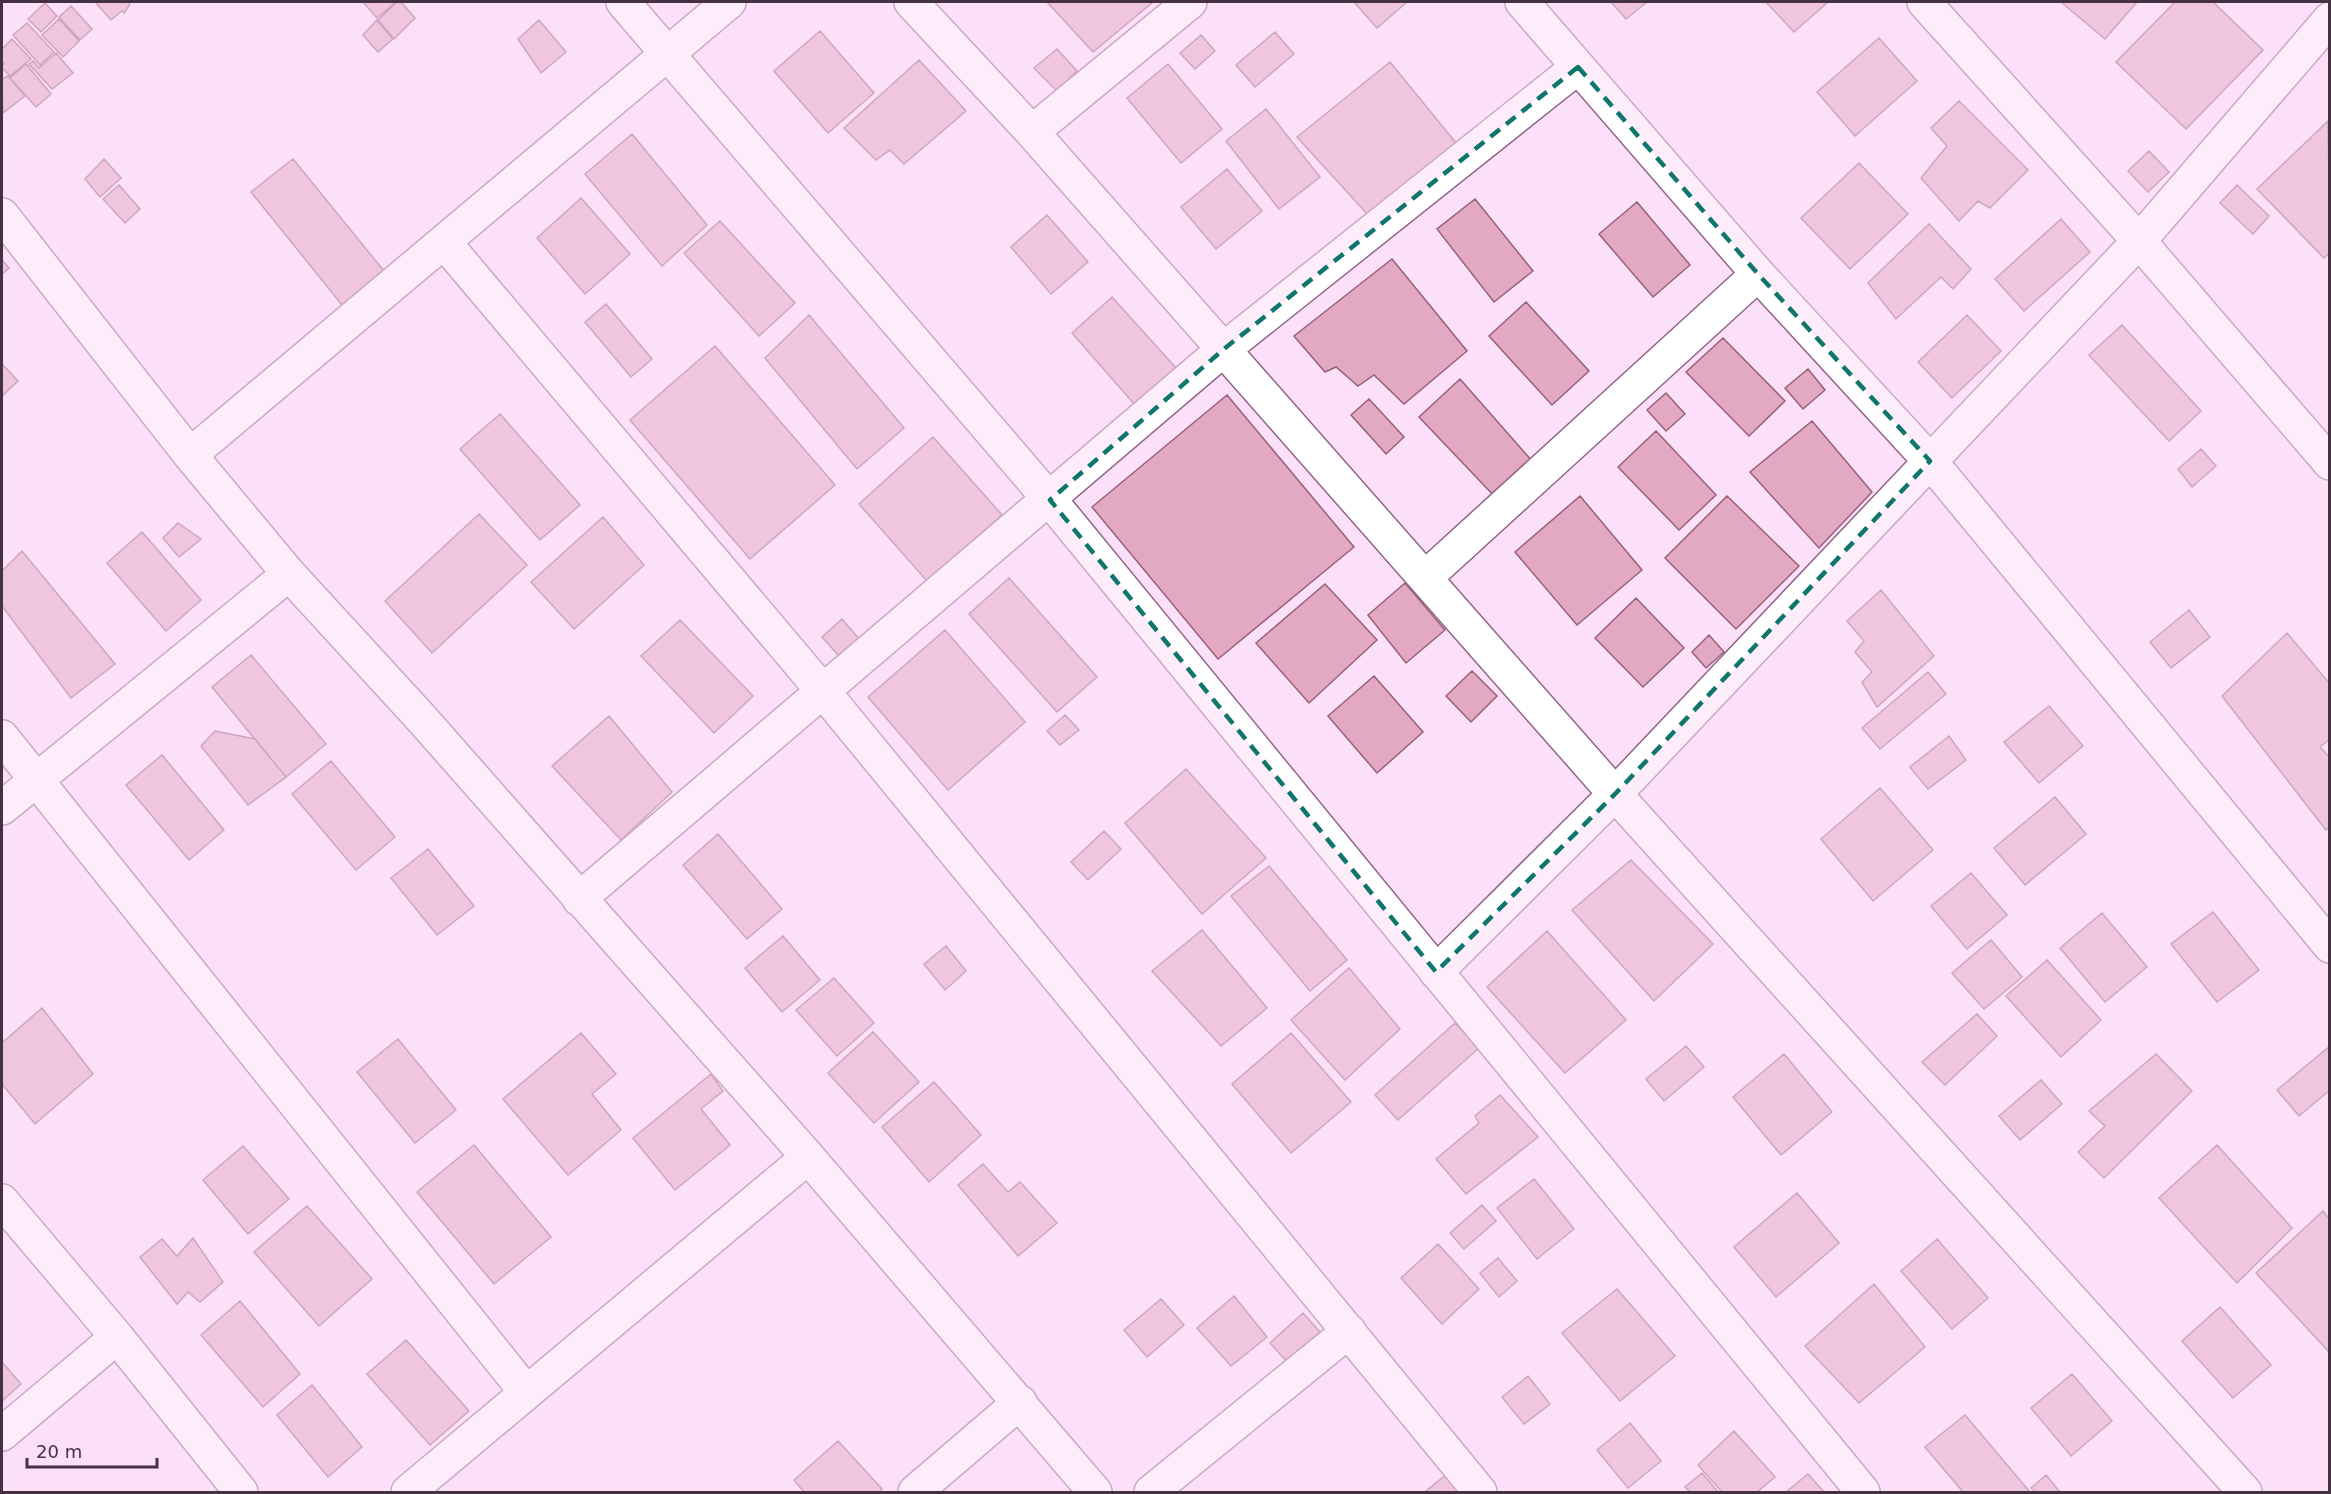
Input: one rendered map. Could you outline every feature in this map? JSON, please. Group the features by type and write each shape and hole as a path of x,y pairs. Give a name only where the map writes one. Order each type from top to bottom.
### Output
{"street":[{"path":"623,2 1050,500 1863,1492"},
{"path":"190,455 729,2"},
{"path":"911,2 1032,132 1615,794 2245,1492"},
{"path":"1032,132 1190,2"},
{"path":"1522,2 1758,274 1930,461 2330,946"},
{"path":"1924,2 2139,241 2330,463"},
{"path":"1436,972 1615,794 2139,241 2330,19"},
{"path":"579,900 822,690 1050,500 1224,350 1578,67"},
{"path":"2,215 190,455 289,574 422,719 579,900 808,1157 1095,1492"},
{"path":"444,242 822,690 1480,1492"},
{"path":"1426,577 1758,274"},
{"path":"2,808 289,574"},
{"path":"2,737 526,1392"},
{"path":"408,1492 808,1157"},
{"path":"2,1201 117,1337 241,1492"},
{"path":"1151,1492 1349,1330"},
{"path":"2,1434 117,1337"},
{"path":"915,1492 1020,1402"}],"highlighted area":[{"path":"1578,67 1758,274 1930,461 1615,794 1436,972 1050,500 1224,349"}],"building":[{"path":"128,2 130,4 124,13 122,11 111,20 96,3"},
{"path":"363,2 396,2 377,18"},
{"path":"397,2 401,2 415,18 394,39 378,20"},
{"path":"1047,2 1153,2 1093,52"},
{"path":"1354,2 1407,2 1377,28"},
{"path":"1611,2 1647,2 1626,19"},
{"path":"1766,2 1828,2 1794,32"},
{"path":"2061,2 2137,2 2105,39"},
{"path":"2175,2 2213,2 2263,50 2186,129 2116,62"},
{"path":"45,3 57,16 41,32 28,19"},
{"path":"71,6 92,29 80,40 59,17"},
{"path":"59,19 79,41 63,57 42,35"},
{"path":"377,20 393,39 378,52 363,35"},
{"path":"539,20 566,52 541,73 518,39"},
{"path":"27,23 54,52 40,65 13,35"},
{"path":"820,31 874,93 828,133 774,71"},
{"path":"1275,32 1294,54 1255,87 1236,65"},
{"path":"1201,35 1215,51 1195,69 1180,53"},
{"path":"1879,38 1917,81 1855,136 1817,92"},
{"path":"12,39 31,59 10,76 2,68 4,62 2,64 2,49"},
{"path":"1057,49 1077,71 1057,91 1034,68"},
{"path":"56,53 73,73 52,89 29,64 33,61 39,68"},
{"path":"919,60 966,111 904,164 890,150 876,160 844,128"},
{"path":"1390,62 1456,143 1368,215 1297,137"},
{"path":"26,64 51,94 36,107 10,78"},
{"path":"1168,64 1222,129 1181,163 1127,98"},
{"path":"8,76 25,96 3,113 2,79"},
{"path":"1959,101 2028,170 1990,208 1978,201 1959,221 1921,178 1947,146 1931,128"},
{"path":"1266,109 1320,177 1279,209 1226,141"},
{"path":"2328,121 2330,253 2324,258 2257,189"},
{"path":"632,134 707,225 662,266 585,174"},
{"path":"2149,151 2169,172 2148,192 2128,171"},
{"path":"104,159 121,178 100,197 85,179"},
{"path":"293,159 384,271 342,305 251,192"},
{"path":"1859,163 1908,214 1850,269 1801,218"},
{"path":"1227,169 1262,211 1216,249 1181,207"},
{"path":"119,185 140,209 125,223 103,199"},
{"path":"2237,185 2269,216 2253,234 2220,203"},
{"path":"581,198 630,254 585,294 537,238"},
{"path":"1475,199 1533,271 1494,302 1437,229"},
{"path":"1637,202 1690,265 1653,297 1599,234"},
{"path":"1047,215 1088,262 1051,294 1011,247"},
{"path":"2061,219 2090,252 2024,311 1995,279"},
{"path":"720,221 795,303 759,336 684,253"},
{"path":"1929,224 1971,269 1953,289 1941,277 1896,319 1868,283"},
{"path":"1392,259 1467,351 1404,404 1374,375 1358,386 1336,367 1325,372 1294,336"},
{"path":"2,260 9,268 2,274"},
{"path":"1112,297 1176,368 1135,405 1072,333"},
{"path":"1526,302 1589,371 1552,405 1489,336"},
{"path":"606,304 652,359 631,377 585,322"},
{"path":"809,315 904,428 857,469 765,358"},
{"path":"1967,315 2001,351 1952,398 1918,362"},
{"path":"1967,315 2001,351 1952,398 1918,362"},
{"path":"2122,325 2201,411 2169,441 2089,355"},
{"path":"1723,338 1785,401 1749,436 1686,372"},
{"path":"1723,338 1785,401 1749,436 1686,372"},
{"path":"715,346 835,485 750,559 630,420"},
{"path":"2,364 18,381 2,396"},
{"path":"1808,369 1825,390 1803,409 1785,388"},
{"path":"1460,379 1533,462 1496,498 1419,417"},
{"path":"1666,393 1685,414 1666,431 1647,410"},
{"path":"1666,393 1685,414 1666,431 1647,410"},
{"path":"1227,395 1354,547 1218,659 1092,507"},
{"path":"1369,399 1404,437 1386,454 1351,415"},
{"path":"500,414 580,505 540,540 460,449"},
{"path":"1812,421 1872,492 1819,548 1750,472"},
{"path":"1656,431 1716,495 1679,530 1618,467"},
{"path":"933,437 1002,515 927,581 859,504"},
{"path":"2201,449 2216,466 2192,487 2178,469"},
{"path":"1580,496 1642,570 1577,625 1515,552"},
{"path":"1727,496 1799,566 1736,629 1665,558"},
{"path":"1727,496 1799,566 1736,629 1665,558"},
{"path":"479,514 527,565 432,653 385,601"},
{"path":"603,517 644,565 574,629 531,582"},
{"path":"178,523 201,539 179,557 163,538"},
{"path":"142,532 201,600 166,631 107,563"},
{"path":"22,551 115,664 71,698 2,606 2,571"},
{"path":"1009,578 1097,677 1057,712 969,614"},
{"path":"1405,583 1445,630 1406,663 1368,615"},
{"path":"1325,584 1377,640 1309,703 1256,643"},
{"path":"1881,590 1934,656 1877,707 1862,682 1872,672 1855,652 1864,641 1847,621"},
{"path":"1636,598 1684,648 1643,687 1595,638"},
{"path":"2189,610 2210,637 2171,668 2150,642"},
{"path":"842,619 860,640 840,657 822,637"},
{"path":"680,620 753,696 714,733 641,656"},
{"path":"945,630 1025,722 948,790 868,697"},
{"path":"2287,633 2330,684 2330,739 2320,747 2330,758 2330,826 2326,830 2222,696"},
{"path":"1709,635 1724,652 1706,668 1692,652"},
{"path":"251,655 326,744 286,777 212,687"},
{"path":"1472,671 1497,696 1471,722 1446,696"},
{"path":"1472,671 1497,696 1471,722 1446,696"},
{"path":"1928,672 1946,694 1880,749 1862,728"},
{"path":"1374,676 1423,732 1377,773 1328,716"},
{"path":"2049,706 2083,746 2039,783 2004,742"},
{"path":"1065,715 1079,730 1060,745 1047,731"},
{"path":"609,716 672,792 621,840 552,766"},
{"path":"215,731 255,739 286,777 248,805 201,746"},
{"path":"1949,736 1966,760 1928,789 1910,767"},
{"path":"162,755 224,830 189,860 126,785"},
{"path":"331,761 395,837 356,870 292,794"},
{"path":"1186,769 1266,858 1202,914 1125,823"},
{"path":"1880,788 1933,850 1873,901 1821,839"},
{"path":"1880,788 1933,850 1873,901 1821,839"},
{"path":"2055,797 2086,834 2025,885 1994,848"},
{"path":"2055,797 2086,834 2025,885 1994,848"},
{"path":"1104,831 1121,849 1088,880 1071,862"},
{"path":"718,834 782,909 747,939 683,865"},
{"path":"428,849 474,906 437,935 391,878"},
{"path":"1631,860 1713,944 1654,1001 1572,910"},
{"path":"1269,866 1347,960 1310,991 1231,896"},
{"path":"1971,873 2007,915 1967,949 1931,906"},
{"path":"2213,912 2259,970 2217,1002 2171,944"},
{"path":"2102,913 2147,967 2105,1002 2060,948"},
{"path":"1202,930 1267,1008 1221,1046 1152,971"},
{"path":"1547,931 1626,1020 1565,1073 1487,987"},
{"path":"783,936 820,980 782,1012 745,968"},
{"path":"1991,940 2022,977 1984,1009 1952,973"},
{"path":"946,946 966,971 945,990 924,964"},
{"path":"2047,960 2101,1020 2061,1057 2006,996"},
{"path":"1349,968 1400,1029 1345,1080 1291,1020"},
{"path":"834,978 874,1023 837,1056 796,1010"},
{"path":"42,1008 93,1074 35,1124 2,1084 2,1043"},
{"path":"1977,1014 1997,1036 1945,1085 1922,1062"},
{"path":"1455,1023 1479,1048 1398,1120 1375,1095"},
{"path":"873,1032 919,1082 874,1123 828,1073"},
{"path":"581,1033 616,1074 592,1094 621,1130 568,1175 503,1099"},
{"path":"1291,1033 1351,1102 1291,1153 1232,1084"},
{"path":"398,1039 456,1110 415,1143 357,1072"},
{"path":"1686,1046 1704,1067 1664,1101 1646,1079"},
{"path":"2330,1046 2330,1090 2299,1116 2277,1090"},
{"path":"1784,1054 1832,1112 1781,1155 1733,1097"},
{"path":"2156,1054 2192,1091 2104,1178 2078,1152 2105,1126 2089,1111"},
{"path":"711,1074 723,1091 701,1109 730,1145 675,1190 633,1138"},
{"path":"2041,1080 2062,1104 2020,1140 1999,1116"},
{"path":"934,1082 981,1135 929,1182 882,1127"},
{"path":"1500,1095 1538,1137 1466,1194 1436,1159 1479,1123 1475,1116"},
{"path":"474,1145 551,1237 494,1284 417,1192"},
{"path":"2217,1145 2292,1228 2237,1283 2159,1198"},
{"path":"243,1146 289,1199 248,1234 203,1180"},
{"path":"983,1164 1008,1192 1020,1182 1057,1223 1018,1256 958,1185"},
{"path":"1534,1179 1574,1229 1537,1259 1497,1208"},
{"path":"1797,1193 1839,1243 1776,1297 1734,1247"},
{"path":"1482,1205 1496,1221 1464,1249 1450,1233"},
{"path":"307,1206 372,1279 319,1326 254,1252"},
{"path":"2323,1211 2330,1220 2330,1353 2256,1273"},
{"path":"193,1238 223,1282 200,1302 188,1292 177,1304 140,1257 162,1239 177,1256"},
{"path":"1937,1239 1988,1298 1952,1329 1901,1271"},
{"path":"1438,1244 1479,1289 1442,1324 1401,1278"},
{"path":"1498,1258 1517,1281 1499,1297 1480,1273"},
{"path":"1874,1284 1925,1347 1859,1403 1805,1346"},
{"path":"1617,1289 1675,1356 1620,1401 1562,1333"},
{"path":"1234,1296 1267,1337 1231,1366 1197,1328"},
{"path":"1161,1299 1184,1325 1147,1357 1124,1330"},
{"path":"240,1301 300,1374 263,1407 201,1335"},
{"path":"2220,1307 2271,1365 2233,1398 2182,1341"},
{"path":"1303,1313 1320,1332 1287,1362 1270,1343"},
{"path":"406,1340 469,1411 430,1445 367,1374"},
{"path":"2,1362 21,1384 2,1401"},
{"path":"2072,1374 2112,1421 2071,1456 2031,1408"},
{"path":"1528,1376 1550,1404 1524,1424 1502,1397"},
{"path":"312,1385 362,1447 328,1477 277,1415"},
{"path":"1965,1415 2030,1492 1963,1492 1925,1447"},
{"path":"1630,1423 1661,1461 1628,1488 1597,1450"},
{"path":"1734,1431 1775,1477 1757,1492 1722,1492 1698,1465"},
{"path":"838,1441 882,1489 879,1492 804,1492 794,1480"},
{"path":"1448,1473 1465,1492 1425,1492"},
{"path":"1702,1473 1718,1492 1690,1492 1685,1487"},
{"path":"1808,1474 1824,1492 1786,1492"},
{"path":"2046,1475 2060,1492 2036,1492 2031,1488"}]}
